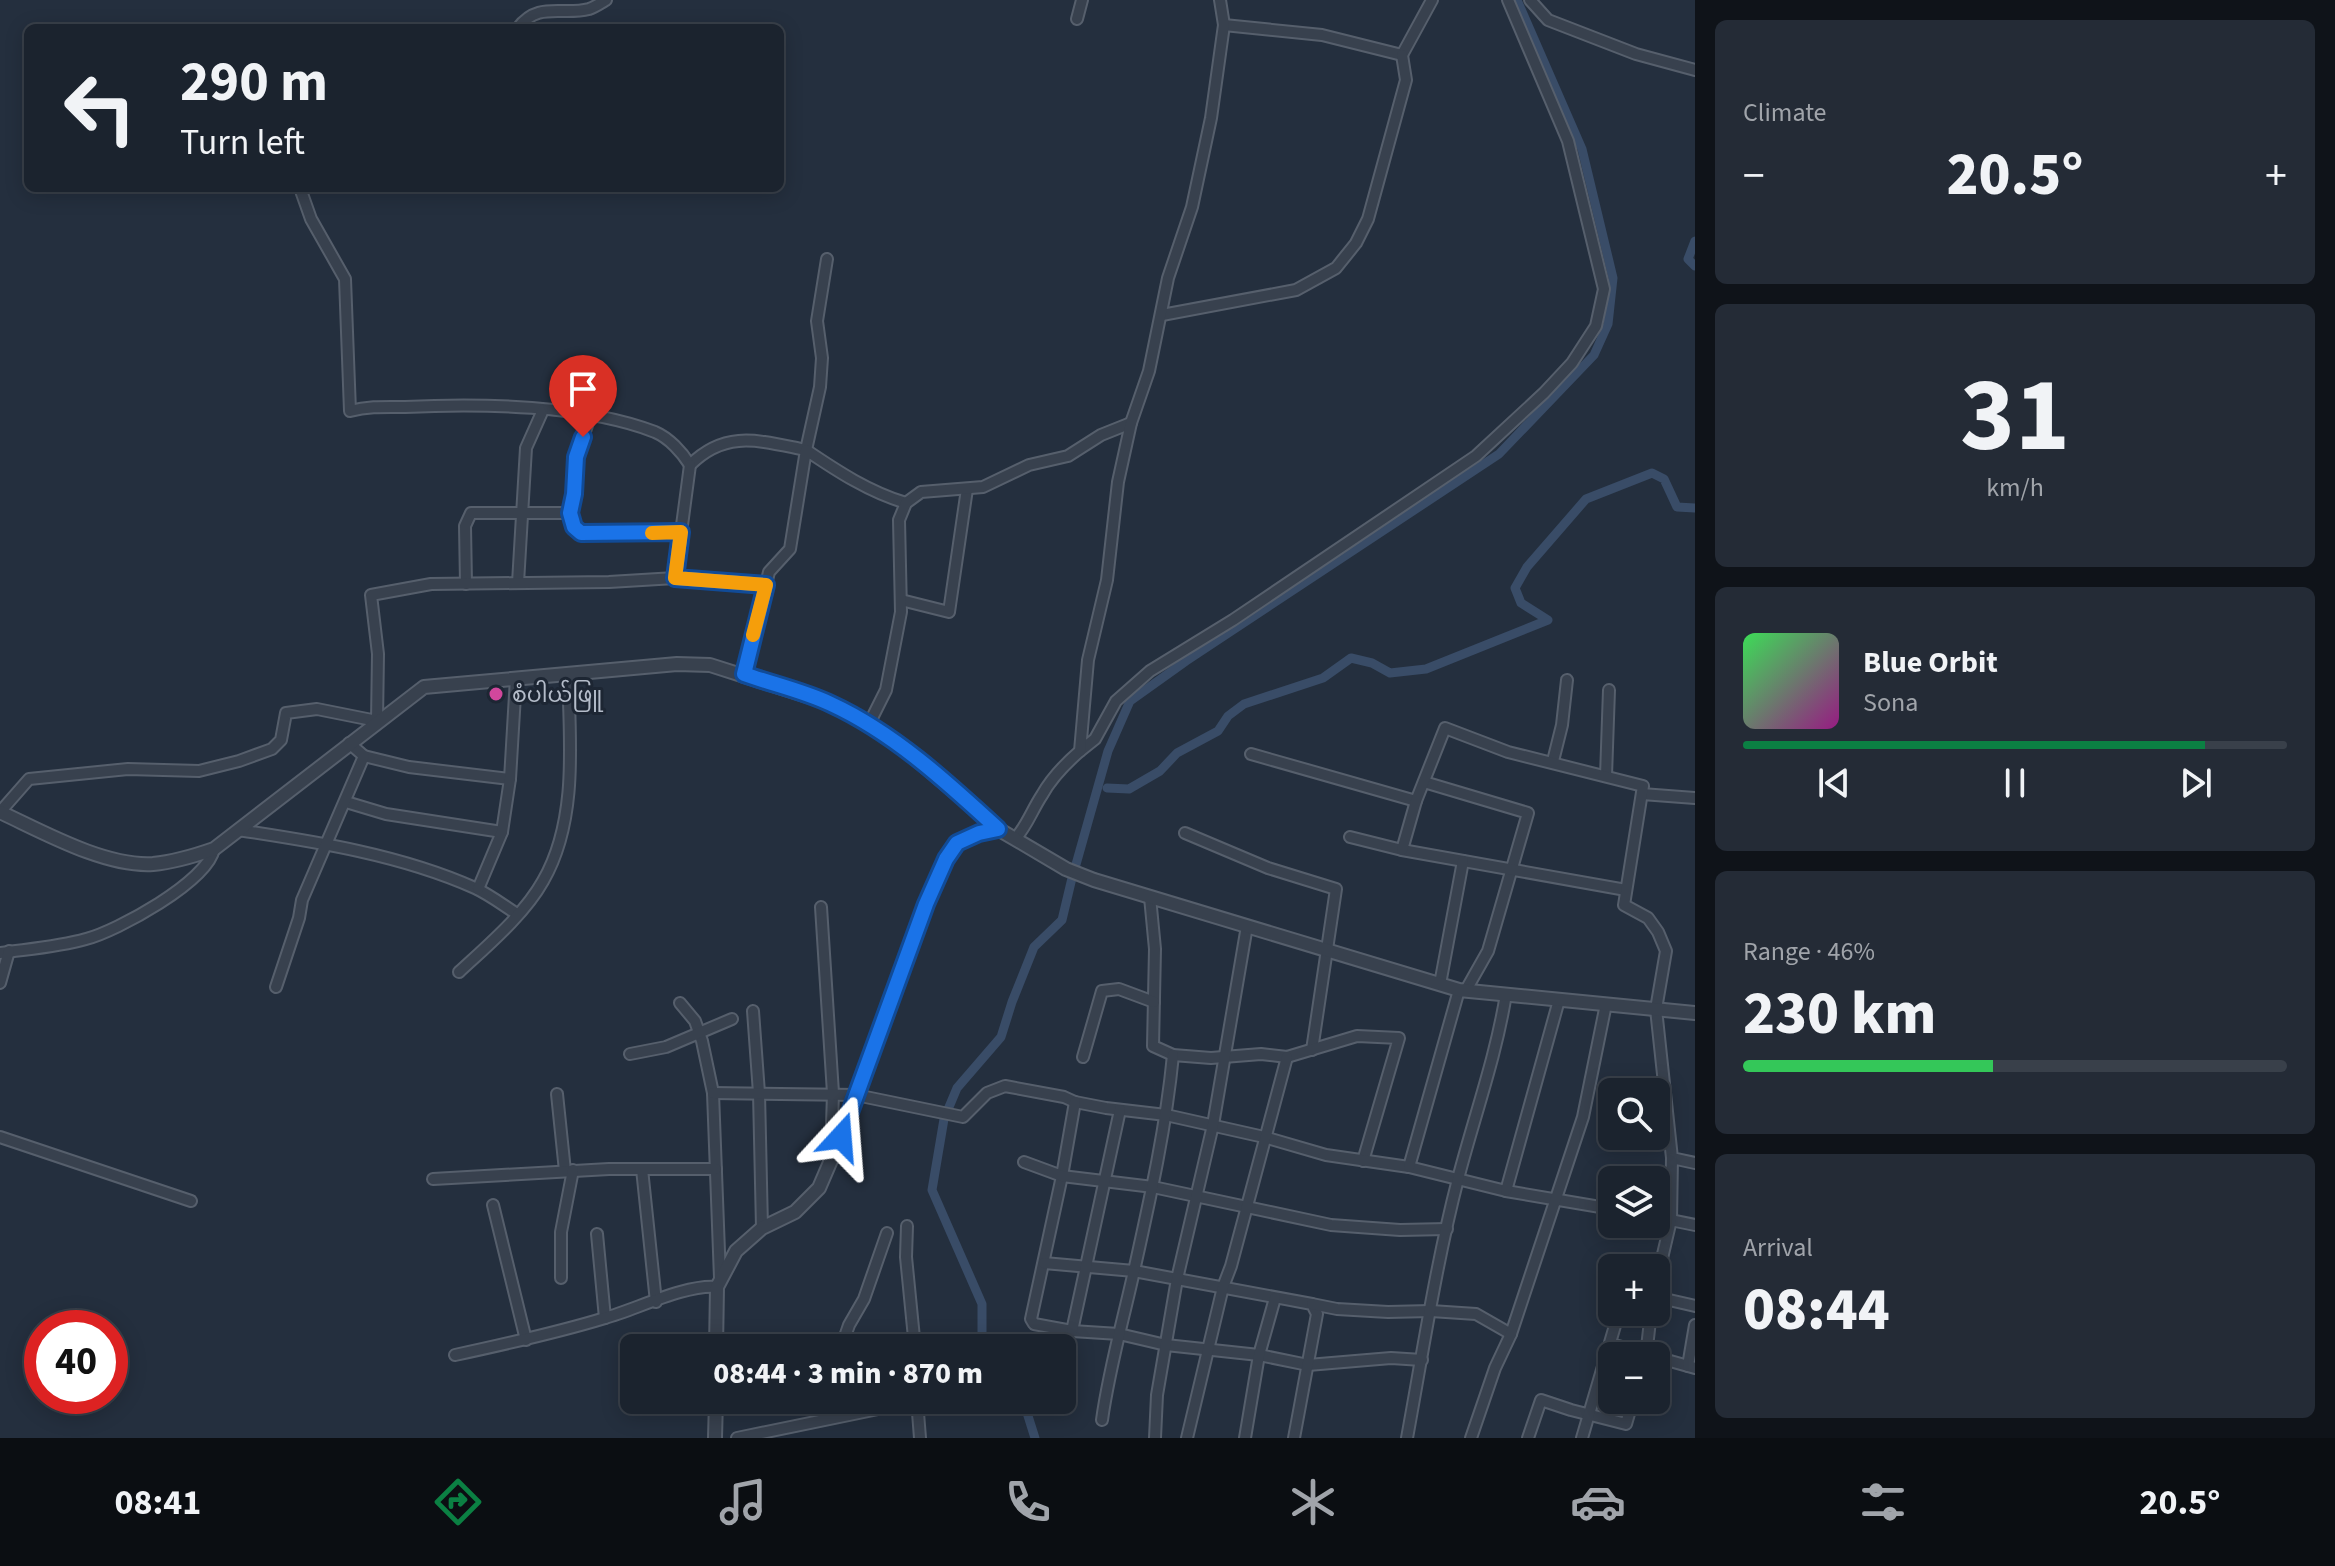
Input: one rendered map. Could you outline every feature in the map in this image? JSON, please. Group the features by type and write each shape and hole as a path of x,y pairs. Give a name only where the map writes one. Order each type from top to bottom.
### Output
{"street":[{"path":"521,24 527,16 548,11 589,9 606,0"},
{"path":"1077,19 1082,0"},
{"path":"1080,751 1088,660 1107,580 1118,482 1131,423 1149,371 1168,278 1192,207 1211,118 1224,25 1220,0"},
{"path":"1162,315 1296,290 1336,268 1356,243 1368,219 1406,80 1402,55 1432,0"},
{"path":"1015,839 1025,828 1041,795 1060,768 1095,739 1116,701 1150,671 1233,620 1476,456 1572,363 1596,326 1604,289 1568,141 1508,0"},
{"path":"1530,0 1548,20 1636,54 1695,70"},
{"path":"1224,25 1322,35 1402,55"},
{"path":"301,192 311,219 345,279 350,411 369,406 447,405 543,410 590,417 657,433 682,452 690,465 675,578"},
{"path":"744,674 769,572 790,549 820,387 822,358 817,321 827,259"},
{"path":"518,583 526,448 543,410"},
{"path":"590,417 576,457 570,513 574,527 581,533 681,532"},
{"path":"869,724 886,690 901,600 899,520 906,503 921,492 983,487 1029,465 1068,456 1101,435 1131,423"},
{"path":"690,465 715,445 732,440 760,441 806,450 845,476 885,497 906,503"},
{"path":"901,600 949,612 967,489"},
{"path":"466,584 465,526 471,513 570,513"},
{"path":"377,721 378,654 371,595 431,584 675,578 766,585"},
{"path":"377,721 317,709 286,713 281,740 272,749 239,761 199,771 128,769 29,779 0,812 47,834 129,863 154,864 187,858 214,849 424,687 677,664 710,665 829,703 869,724 923,764 998,829 1066,869 1462,990 1695,1013"},
{"path":"459,972 517,914 543,882 557,845 564,817 570,742 568,675"},
{"path":"478,889 502,832 510,779 516,678"},
{"path":"1553,761 1562,725 1567,680"},
{"path":"1606,776 1609,690"},
{"path":"1402,850 1416,801 1445,728 1508,752 1643,786 1624,905 1648,918 1666,951 1656,1009 1672,1158 1671,1220 1663,1254"},
{"path":"349,743 364,756 409,767 510,779"},
{"path":"1251,754 1416,801"},
{"path":"276,987 302,900 364,756"},
{"path":"1409,1167 1462,990 1488,951 1528,813 1424,782"},
{"path":"1642,794 1695,798"},
{"path":"346,802 386,814 502,832"},
{"path":"455,1355 526,1340 719,1282 736,1251 762,1228 795,1212 819,1188 831,1163 926,904 946,859 957,843 998,829"},
{"path":"238,830 326,845 425,868 478,889 517,914"},
{"path":"1185,833 1268,868 1336,889 1312,1050"},
{"path":"1350,837 1402,850 1626,890"},
{"path":"0,983 4,952 87,939 124,922 178,891 198,874 214,849"},
{"path":"1440,984 1463,861"},
{"path":"1150,897 1155,949 1153,1046 1173,1055 1225,1057 1261,1054 1287,1057 1357,1036 1399,1038 1363,1161"},
{"path":"821,907 833,1093 831,1163"},
{"path":"1155,1438 1157,1395 1177,1279 1213,1125 1247,926"},
{"path":"1083,1057 1102,991 1119,989 1154,1002"},
{"path":"1407,1438 1458,1179 1499,1036 1506,994"},
{"path":"1506,1191 1559,1000"},
{"path":"680,1003 695,1021 713,1093 719,1282 717,1334"},
{"path":"1471,1438 1495,1368 1511,1334 1583,1117 1606,1004"},
{"path":"753,1011 759,1093 762,1228"},
{"path":"630,1054 666,1047 732,1019"},
{"path":"1102,1420 1107,1382 1153,1187 1173,1055"},
{"path":"1187,1438 1223,1287 1287,1057"},
{"path":"713,1093 856,1095 963,1117 987,1093 1005,1086 1064,1097 1075,1102 1213,1125 1326,1155 1409,1167 1506,1191 1598,1207"},
{"path":"557,1094 569,1170 561,1232 561,1278"},
{"path":"1075,1102 1031,1319 1034,1324 1072,1331 1119,1334 1166,1345 1259,1355 1308,1365 1391,1358 1422,1360"},
{"path":"1072,1331 1120,1110"},
{"path":"0,1137 191,1201"},
{"path":"1672,1158 1695,1163"},
{"path":"1024,1162 1062,1176 1153,1187 1331,1225 1400,1230 1447,1229"},
{"path":"642,1169 656,1302"},
{"path":"433,1179 569,1170 716,1169"},
{"path":"493,1205 526,1340"},
{"path":"1671,1220 1695,1225"},
{"path":"907,1226 906,1257 914,1334"},
{"path":"846,1334 864,1299 887,1233"},
{"path":"597,1234 605,1318"},
{"path":"1044,1263 1134,1271 1337,1309 1476,1314 1511,1334"},
{"path":"1245,1438 1259,1355 1275,1298"},
{"path":"1670,1300 1695,1306"},
{"path":"1294,1438 1317,1314 1312,1304"},
{"path":"1670,1361 1692,1367 1695,1325"},
{"path":"1582,1438 1598,1387"},
{"path":"1528,1438 1541,1400 1626,1424 1629,1414"},
{"path":"715,1438 716,1414"},
{"path":"737,1438 851,1414"},
{"path":"918,1414 920,1438"}],"waterway":[{"path":"1075,868 1108,751 1130,701 1499,454 1594,355 1608,324 1613,278 1582,149 1517,0"},
{"path":"1695,241 1688,259 1695,266"},
{"path":"1107,788 1129,789 1160,771 1177,753 1218,731 1228,716 1244,704 1323,678 1351,658 1372,663 1390,673 1426,669 1548,620 1521,603 1515,588 1527,567 1586,499 1652,473 1664,479 1677,507 1695,508"},
{"path":"982,1334 982,1304 932,1190 944,1119 957,1088 1001,1037 1034,947 1062,920 1072,878"},
{"path":"1027,1414 1035,1438"}],"slow traffic":[{"path":"652,533 681,532 675,578 766,585 753,635"}],"place":[{"name":"စံပါယ်ဖြူ","path":"496,694"}],"route":[{"path":"583,437 576,457 570,513 574,527 581,533 681,532 675,578 766,585 744,674 829,703 869,724 901,746 998,829 957,843 946,859 926,904 841,1137"}]}
